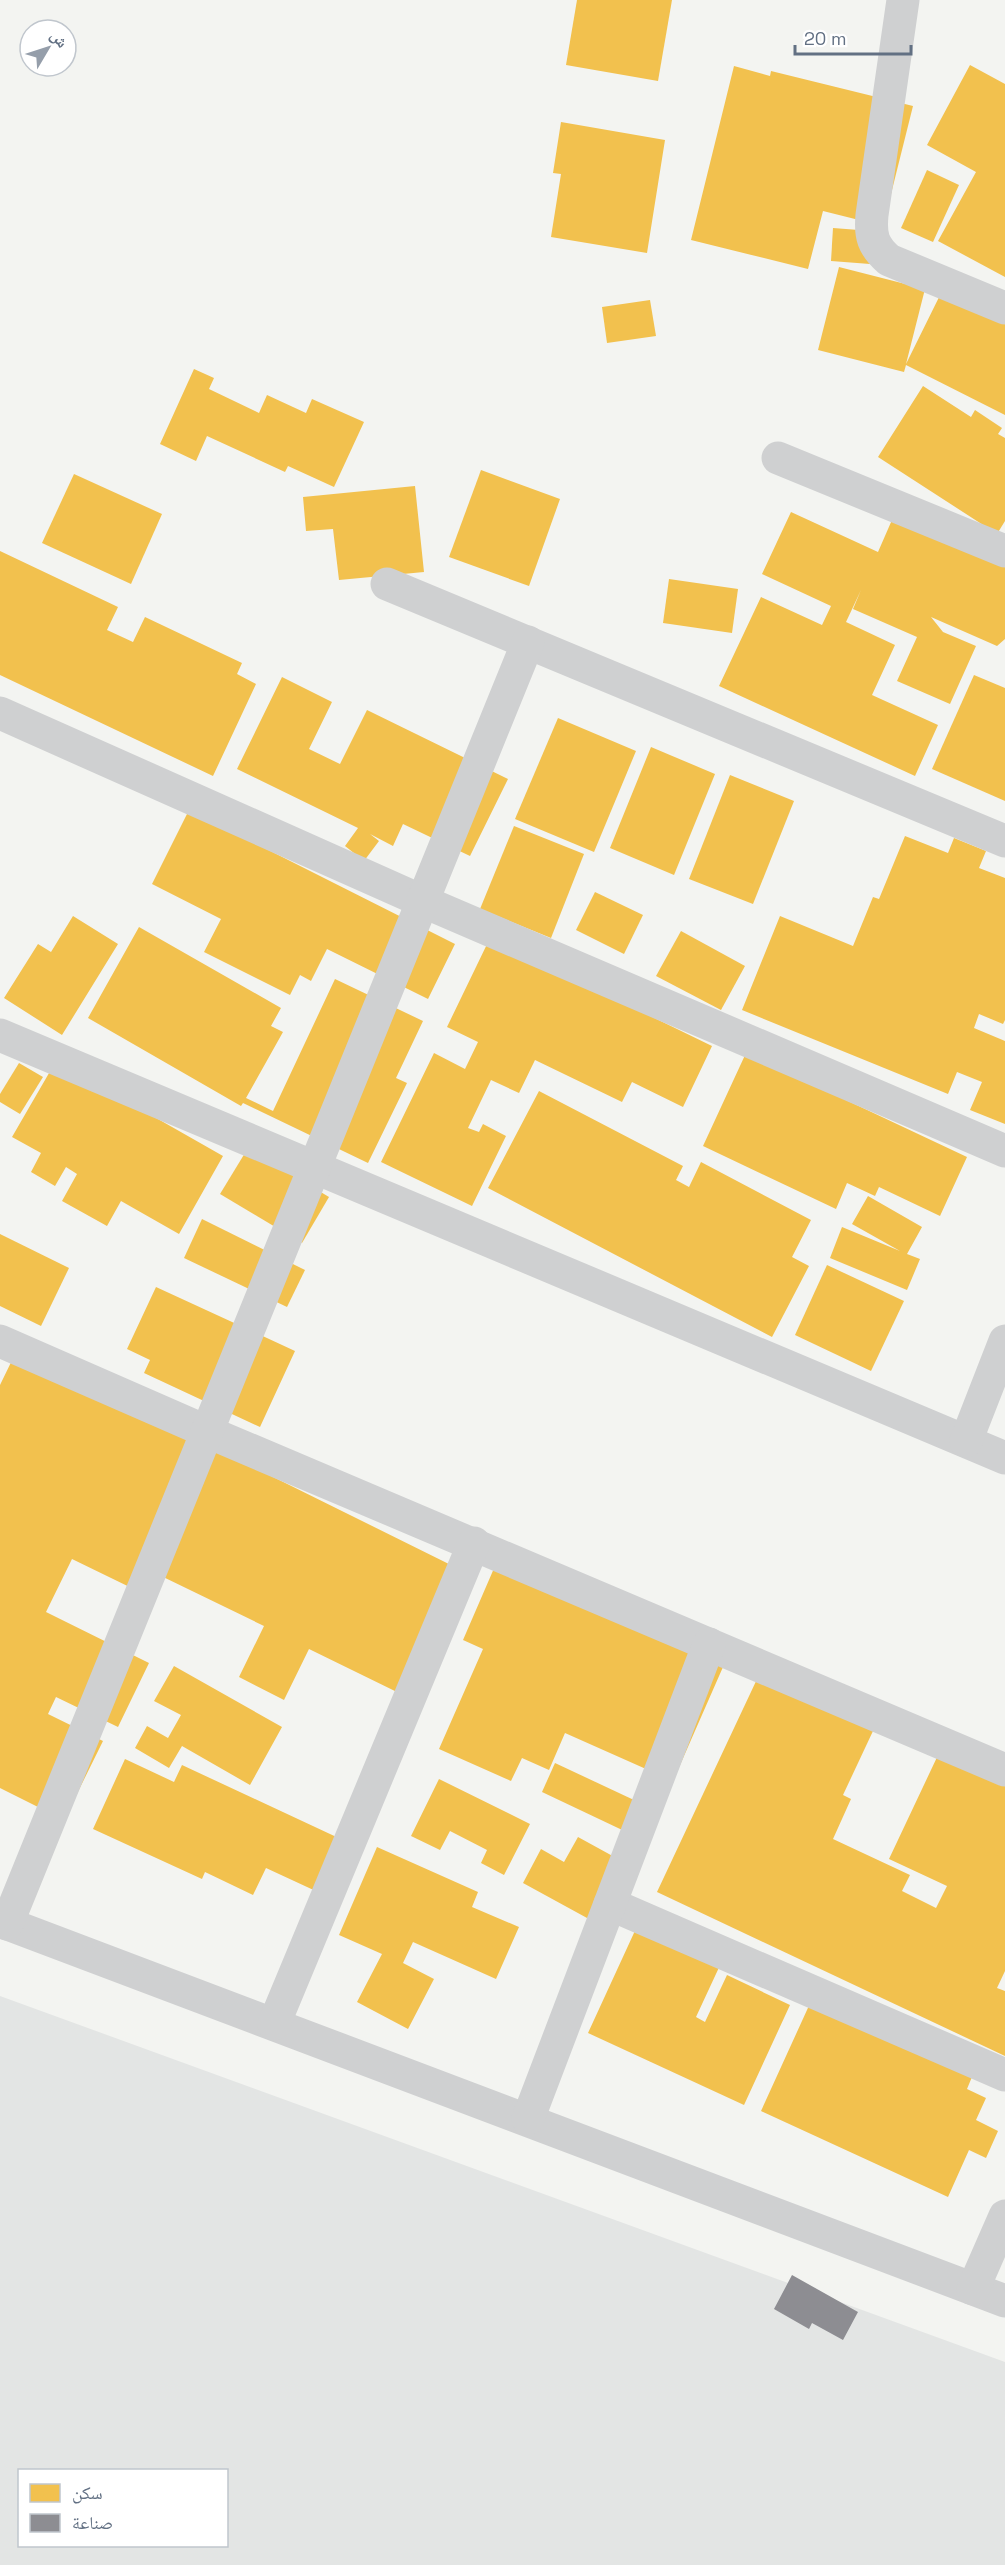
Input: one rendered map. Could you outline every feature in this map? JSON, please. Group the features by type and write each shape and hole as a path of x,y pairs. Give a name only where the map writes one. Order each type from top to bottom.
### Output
{"street":[{"path":"903,0 872,215 871,232 875,248 889,260 1005,308"},
{"path":"778,458 1005,551"},
{"path":"387,584 1005,841"},
{"path":"528,642 313,1166 208,1432 4,1922 1005,2301"},
{"path":"0,713 423,901 1005,1150"},
{"path":"0,1035 1005,1458"},
{"path":"0,1341 208,1432 1005,1770"},
{"path":"966,1441 1005,1341"},
{"path":"274,2025 474,1543"},
{"path":"528,2119 709,1644"},
{"path":"610,1904 1005,2075"},
{"path":"973,2289 1005,2216"}],"shaded area":[{"path":"0,1996 1005,2362 1005,2565 0,2565"}],"building: سكن":[{"path":"577,0 672,0 658,81 566,65"},
{"path":"970,65 1005,84 1005,277 938,241 976,172 927,145"},
{"path":"734,66 770,76 771,71 913,106 883,226 823,211 808,269 691,240"},
{"path":"561,122 665,140 647,253 551,237 561,174 553,173"},
{"path":"927,170 959,185 933,242 901,228"},
{"path":"833,228 885,232 883,265 831,261"},
{"path":"839,267 925,289 906,364 947,281 1005,309 1005,415 906,365 904,372 818,350"},
{"path":"650,300 656,336 607,343 602,307"},
{"path":"194,369 214,378 209,389 259,413 267,395 306,413 312,399 364,422 334,487 288,466 285,472 207,436 196,461 160,444"},
{"path":"923,386 971,417 975,410 1002,428 998,434 1005,438 1005,521 997,534 878,457"},
{"path":"481,470 560,499 529,586 449,557"},
{"path":"74,474 162,514 131,584 42,543"},
{"path":"415,486 424,572 339,580 333,529 306,531 303,497"},
{"path":"791,512 878,552 895,513 1005,562 1005,639 997,646 931,617 943,632 976,646 950,704 897,681 917,637 853,609 861,590 846,622 895,645 872,695 938,725 915,776 719,686 761,597 822,625 831,606 762,574"},
{"path":"0,551 118,607 107,630 133,642 145,617 242,663 237,674 256,684 213,776 0,675"},
{"path":"669,579 738,589 732,633 663,623"},
{"path":"974,675 1005,688 1005,801 932,769"},
{"path":"282,677 332,702 309,749 340,764 367,710 508,779 470,856 403,824 393,846 370,834 379,841 364,861 345,846 358,828 237,769"},
{"path":"558,718 636,751 594,852 515,819"},
{"path":"651,747 715,774 674,875 610,848"},
{"path":"730,775 794,801 753,904 689,879"},
{"path":"189,810 455,944 428,999 327,949 311,981 300,975 290,995 204,952 221,919 152,884"},
{"path":"514,826 584,854 551,938 480,909"},
{"path":"905,836 948,853 954,838 986,851 979,868 1005,878 1005,1020 1003,1024 979,1014 974,1028 1005,1041 1005,1124 970,1110 982,1082 957,1072 948,1094 742,1010 780,916 853,946 873,897 879,899"},
{"path":"595,892 643,915 624,954 576,930"},
{"path":"73,916 118,944 62,1035 4,998 38,944 51,952"},
{"path":"139,927 281,1008 271,1026 283,1032 246,1098 273,1111 335,979 423,1021 396,1078 407,1083 368,1163 243,1103 241,1106 88,1018"},
{"path":"681,931 745,966 721,1010 656,976"},
{"path":"490,938 712,1046 683,1107 632,1082 622,1102 535,1060 519,1093 491,1080 468,1128 479,1132 483,1124 506,1136 472,1206 381,1162 434,1053 465,1069 478,1042 447,1027"},
{"path":"746,1053 967,1157 940,1216 879,1187 875,1196 847,1183 836,1209 703,1146"},
{"path":"56,1061 223,1156 179,1234 121,1201 107,1226 62,1201 77,1174 66,1167 55,1186 31,1172 41,1153 12,1137"},
{"path":"19,1063 43,1077 20,1114 0,1102 0,1094"},
{"path":"539,1091 683,1166 676,1180 689,1187 701,1162 811,1220 792,1257 809,1266 772,1337 488,1188"},
{"path":"248,1148 329,1197 302,1243 220,1194"},
{"path":"868,1196 922,1227 907,1254 920,1259 907,1290 830,1258 842,1227 900,1251 852,1224"},
{"path":"202,1219 305,1270 287,1307 184,1258"},
{"path":"0,1234 69,1268 41,1326 0,1306"},
{"path":"827,1265 904,1301 871,1371 795,1335"},
{"path":"156,1287 295,1351 260,1427 144,1373 150,1360 127,1349"},
{"path":"17,1350 461,1570 401,1694 309,1649 284,1700 239,1677 264,1626 157,1574 146,1595 72,1559 46,1612 149,1663 118,1727 56,1697 48,1714 103,1741 64,1820 0,1788 0,1385"},
{"path":"495,1566 723,1667 673,1781 565,1733 549,1770 522,1758 511,1781 439,1749 483,1649 463,1640"},
{"path":"174,1666 282,1727 250,1785 182,1746 169,1768 135,1748 147,1726 168,1738 181,1715 154,1701"},
{"path":"758,1677 873,1731 843,1795 851,1799 833,1839 910,1875 902,1891 936,1908 947,1886 889,1859 939,1753 1005,1784 1005,1971 997,1988 1005,1991 1005,2056 657,1892"},
{"path":"125,1759 174,1782 182,1765 345,1841 320,1893 266,1868 253,1895 205,1872 202,1879 93,1829"},
{"path":"555,1763 651,1808 637,1837 542,1792"},
{"path":"439,1779 530,1824 504,1875 481,1863 487,1850 450,1831 440,1850 411,1836"},
{"path":"578,1837 629,1865 598,1924 523,1883 541,1849 564,1862"},
{"path":"377,1847 478,1892 472,1907 519,1927 496,1979 413,1942 403,1963 434,1979 408,2029 357,2002 382,1954 339,1935"},
{"path":"639,1922 722,1961 696,2017 705,2022 727,1975 790,2005 744,2105 588,2033"},
{"path":"812,1999 974,2072 967,2089 986,2098 976,2120 998,2131 986,2158 969,2150 948,2197 761,2111"}],"building: صناعة":[{"path":"792,2275 858,2312 843,2340 812,2323 809,2329 774,2309"}]}
